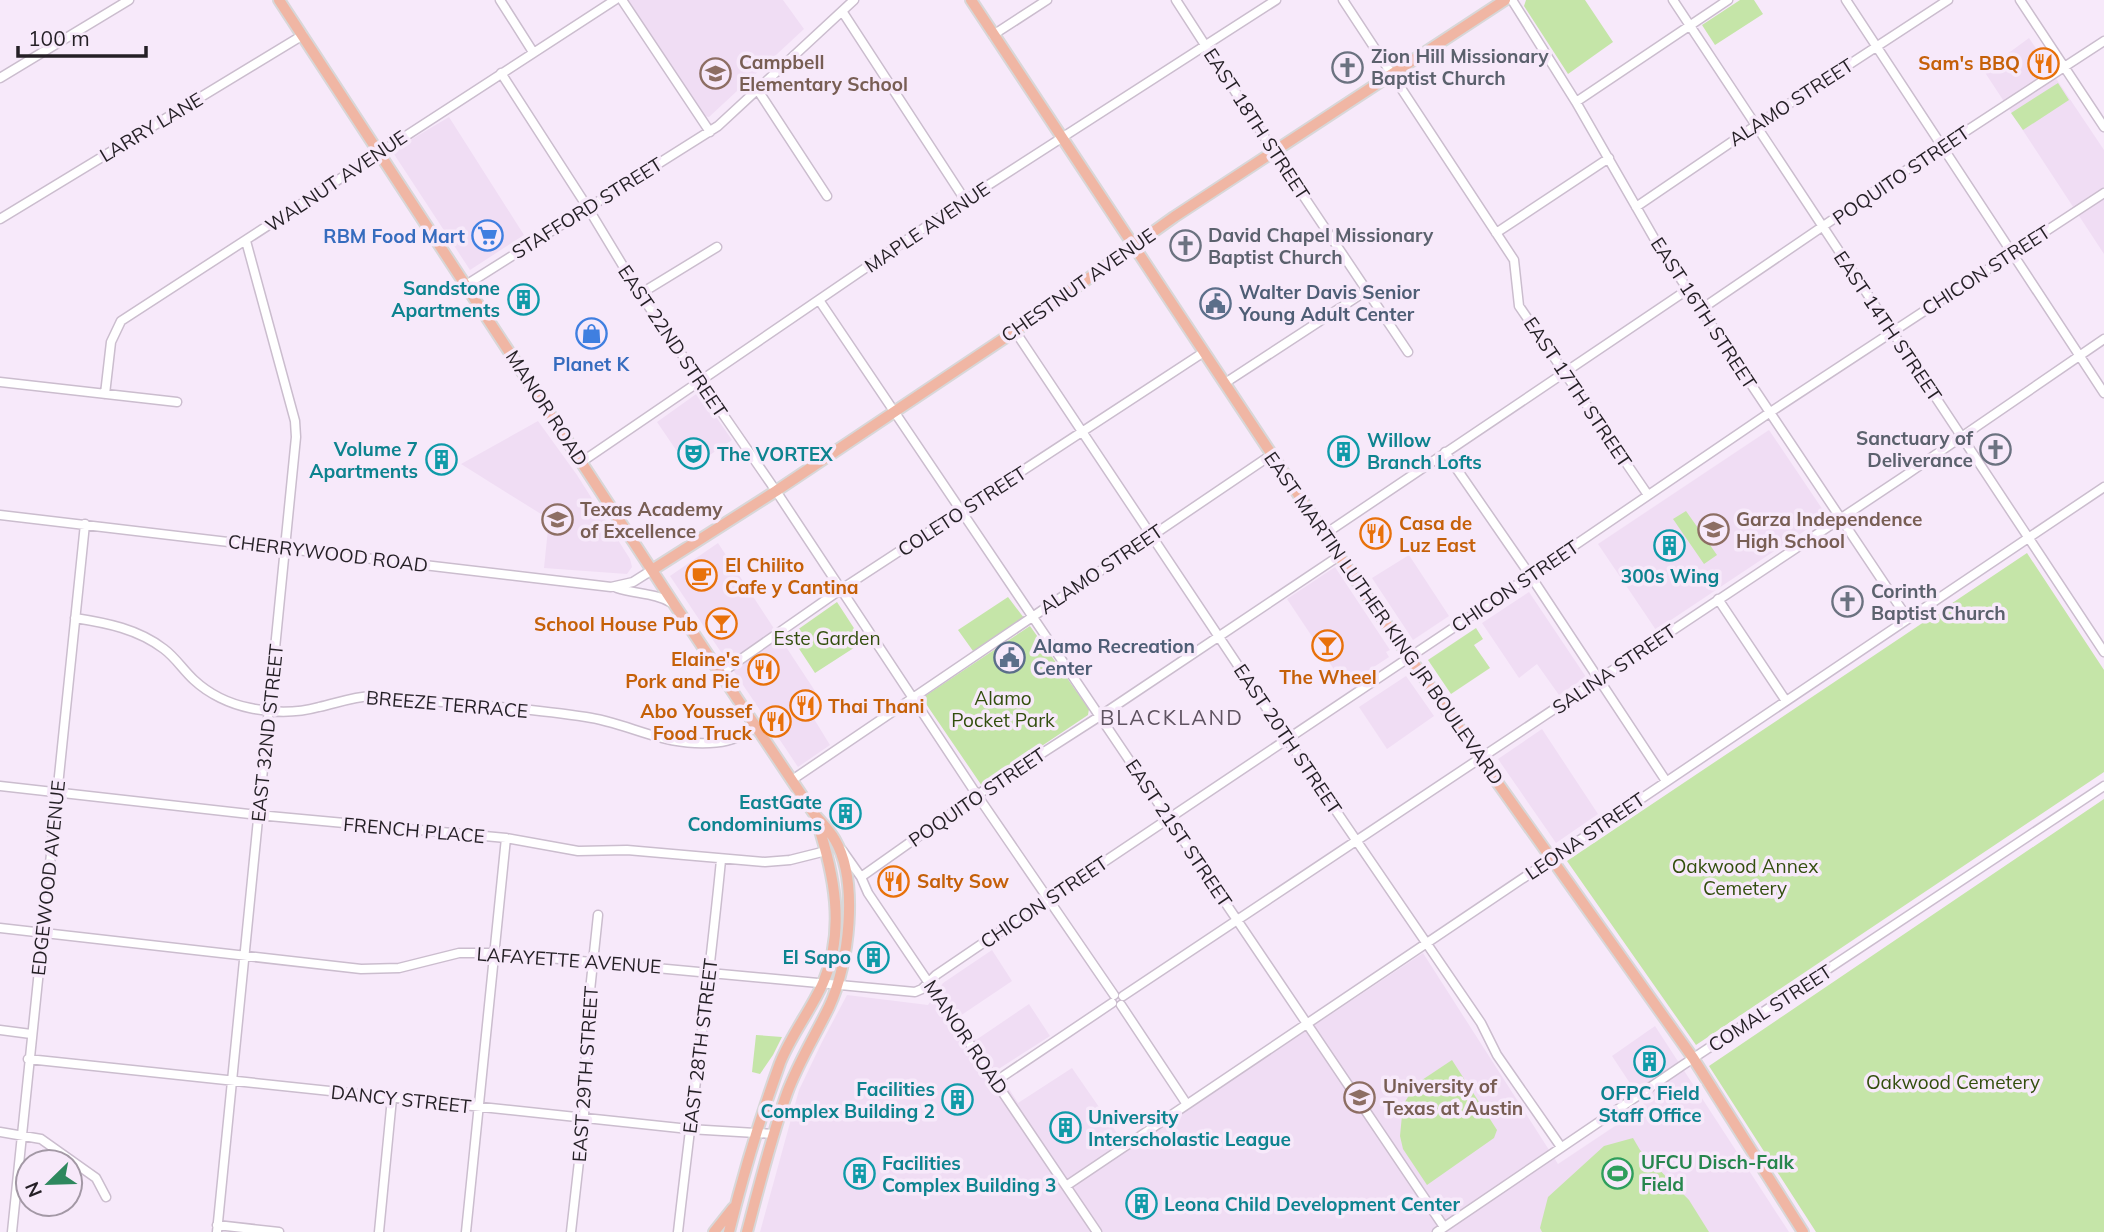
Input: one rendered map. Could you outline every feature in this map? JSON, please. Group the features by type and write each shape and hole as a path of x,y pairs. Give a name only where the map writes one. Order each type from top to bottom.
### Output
{"main road":[{"name":"MANOR ROAD","path":"279,0 676,607 837,842"},
{"name":"EAST MARTIN LUTHER KING JR BOULEVARD","path":"971,0 1339,555 1693,1058 1803,1232"},
{"name":"CHESTNUT AVENUE","path":"652,570 776,491 1015,331 1273,151 1504,0"},
{"path":"729,1232 781,1061 823,983 832,957 836,920 834,884 816,815"},
{"path":"747,1232 774,1134 797,1068 838,984 845,959 849,919 846,881 837,842"},
{"path":"714,1232 730,1214 739,1192"}],"street":[{"path":"0,78 129,0"},
{"path":"500,0 533,52"},
{"name":"WALNUT AVENUE","path":"105,394 111,342 121,321 615,0"},
{"path":"622,0 710,132"},
{"name":"STAFFORD STREET","path":"466,285 710,132 854,0"},
{"path":"993,35 1047,0"},
{"name":"EAST 18TH STREET","path":"1176,0 1273,151 1408,352"},
{"name":"MAPLE AVENUE","path":"583,461 965,200 1276,0"},
{"name":"EAST 17TH STREET","path":"1343,0 1514,260 1520,306 1647,495"},
{"name":"EAST 16TH STREET","path":"1512,0 1687,290 1908,619"},
{"name":"EAST 14TH STREET","path":"1673,0 1891,332 2100,637 2104,652"},
{"path":"1576,102 1728,0"},
{"path":"1846,0 2104,393"},
{"name":"ALAMO STREET","path":"1636,207 1948,0"},
{"path":"2020,0 2104,127"},
{"path":"842,11 965,200"},
{"name":"LARRY LANE","path":"0,219 303,36"},
{"name":"POQUITO STREET","path":"1700,310 2104,41"},
{"name":"EAST 22ND STREET","path":"501,73 589,208 639,294 776,491 977,795 1050,898 1186,1103"},
{"path":"757,89 827,196"},
{"path":"1496,233 1609,158"},
{"name":"CHICON STREET","path":"929,982 1769,413 2104,193"},
{"name":"EAST 32ND STREET","path":"217,1229 296,429 246,241"},
{"path":"639,294 717,247"},
{"path":"1325,534 1564,370 1687,290"},
{"path":"1225,383 1366,291"},
{"name":"EAST 21ST STREET","path":"819,300 1238,919 1441,1230"},
{"name":"EAST 20TH STREET","path":"1015,331 1287,739 1481,1023 1497,1055 1560,1147"},
{"name":"SALINA STREET","path":"996,1081 1962,437 2104,339"},
{"name":"COLETO STREET","path":"721,673 840,590 1204,352"},
{"path":"0,382 177,401"},
{"path":"1445,452 1530,575 1666,782"},
{"name":"ALAMO STREET","path":"792,780 1271,455"},
{"name":"LEONA STREET","path":"1066,1186 2104,488"},
{"name":"CHERRYWOOD ROAD","path":"0,515 611,587 633,582 652,570"},
{"name":"EDGEWOOD AVENUE","path":"12,1232 85,524"},
{"name":"POQUITO STREET","path":"861,877 977,795 1100,716 1339,555"},
{"path":"611,587 635,594 661,597 676,607"},
{"path":"1718,599 1786,701"},
{"name":"BREEZE TERRACE","path":"75,618 104,622 140,634 166,650 205,689 233,703 269,711 305,710 355,697 371,696 587,717 623,725 660,738 692,743 739,739 756,727"},
{"name":"FRENCH PLACE","path":"0,786 258,815 506,838 578,851 627,850 765,862 790,860 826,851"},
{"name":"COMAL STREET","path":"1441,1230 1560,1147 2104,786"},
{"path":"466,1232 506,838"},
{"name":"MANOR ROAD","path":"837,842 861,877 868,893 1097,1232"},
{"name":"EAST 28TH STREET","path":"678,1232 721,860"},
{"name":"EAST 29TH STREET","path":"571,1232 584,1117 587,1020 598,915"},
{"name":"LAFAYETTE AVENUE","path":"0,928 381,970 410,966 459,953 494,953 593,960 915,992 929,982"},
{"path":"0,1030 31,1034"},
{"name":"DANCY STREET","path":"28,1059 689,1129 774,1134"},
{"path":"379,1232 392,1098"},
{"path":"0,1132 41,1139 96,1178 106,1197"},
{"path":"217,1229 279,1232"}],"shaded area":[{"name":"Campbell Elementary School","path":"627,0 783,0 804,29 709,117 704,116"},
{"path":"2029,38 2104,150 2104,254 1984,71"},
{"path":"449,117 524,235 470,270 392,151"},
{"name":"The VORTEX","path":"699,392 732,440 689,469 657,422"},
{"path":"538,421 577,475 630,559 632,567 627,574 544,568 549,519 461,464"},
{"name":"Garza Independence High School","path":"1769,430 1827,516 1656,630 1598,544"},
{"path":"718,543 815,691 803,701 830,745 798,767 670,576"},
{"path":"1409,555 1449,616 1413,640 1372,578"},
{"path":"1335,567 1390,650 1386,652 1389,657 1345,686 1287,599"},
{"path":"1529,592 1586,677 1559,695 1537,664 1519,678 1482,623"},
{"path":"1406,676 1434,716 1387,749 1359,707"},
{"path":"1542,729 1598,814 1556,843 1498,759"},
{"name":"University of Texas at Austin","path":"992,950 1012,981 960,1016 976,1040 1029,1004 1050,1036 997,1070 1018,1103 1072,1068 1128,1149 1423,953 1558,1164 1645,1106 1612,1056 1655,1026 1789,1232 760,1232 799,1090 847,995 928,1005 943,983"}],"green space":[{"path":"1526,0 1585,0 1613,42 1568,74 1524,6"},
{"path":"1740,0 1754,0 1763,14 1715,45 1702,25"},
{"path":"2058,83 2069,100 2023,130 2011,113"},
{"path":"1686,511 1717,555 1704,564 1673,519"},
{"name":"Oakwood Annex Cemetery","path":"2027,553 2104,670 2104,772 1696,1045 1567,861"},
{"path":"1008,597 1024,618 973,651 958,630"},
{"name":"Este Garden","path":"837,602 863,642 815,673 790,635"},
{"name":"Alamo Pocket Park","path":"1030,626 1089,709 1088,715 982,786 922,698"},
{"path":"1476,628 1483,639 1474,645 1490,668 1451,694 1428,660"},
{"name":"Oakwood Cemetery","path":"2104,799 2104,1232 1816,1232 1709,1066"},
{"path":"756,1035 782,1037 760,1074 752,1072"},
{"path":"1452,1060 1497,1130 1494,1138 1427,1185 1403,1149 1400,1136 1403,1105 1416,1084"},
{"name":"UFCU Disch-Falk Field","path":"1633,1138 1640,1150 1689,1200 1709,1232 1542,1232 1540,1228 1548,1197 1604,1146"}],"place":[{"name":"Sam's BBQ","path":"2043,63"},
{"name":"Zion Hill Missionary Baptist Church","path":"1348,67"},
{"name":"Campbell Elementary School","path":"716,73"},
{"name":"RBM Food Mart","path":"488,236"},
{"name":"David Chapel Missionary Baptist Church","path":"1185,246"},
{"name":"Sandstone Apartments","path":"523,299"},
{"name":"Walter Davis Senior Young Adult Center","path":"1216,303"},
{"name":"Planet K","path":"591,333"},
{"name":"Sanctuary of Deliverance","path":"1996,449"},
{"name":"Willow Branch Lofts","path":"1344,451"},
{"name":"The VORTEX","path":"694,454"},
{"name":"Volume 7 Apartments","path":"441,460"},
{"name":"Texas Academy of Excellence","path":"557,520"},
{"name":"Garza Independence High School","path":"1713,530"},
{"name":"Casa de Luz East","path":"1376,534"},
{"name":"300s Wing","path":"1670,545"},
{"name":"El Chilito Cafe y Cantina","path":"702,576"},
{"name":"Corinth Baptist Church","path":"1848,602"},
{"name":"School House Pub","path":"721,624"},
{"name":"The Wheel","path":"1328,646"},
{"name":"Alamo Recreation Center","path":"1010,657"},
{"name":"Elaine's Pork and Pie","path":"763,670"},
{"name":"Thai Thani","path":"805,706"},
{"name":"Abo Youssef Food Truck","path":"775,722"},
{"name":"EastGate Condominiums","path":"845,813"},
{"name":"Salty Sow","path":"894,881"},
{"name":"El Sapo","path":"874,957"},
{"name":"OFPC Field Staff Office","path":"1650,1062"},
{"name":"University of Texas at Austin","path":"1360,1097"},
{"name":"Facilities Complex Building 2","path":"958,1100"},
{"name":"University Interscholastic League","path":"1065,1128"},
{"name":"UFCU Disch-Falk Field","path":"1618,1173"},
{"name":"Facilities Complex Building 3","path":"859,1174"},
{"name":"Leona Child Development Center","path":"1141,1204"}],"district":[{"name":"BLACKLAND","path":"1172,718"}]}
